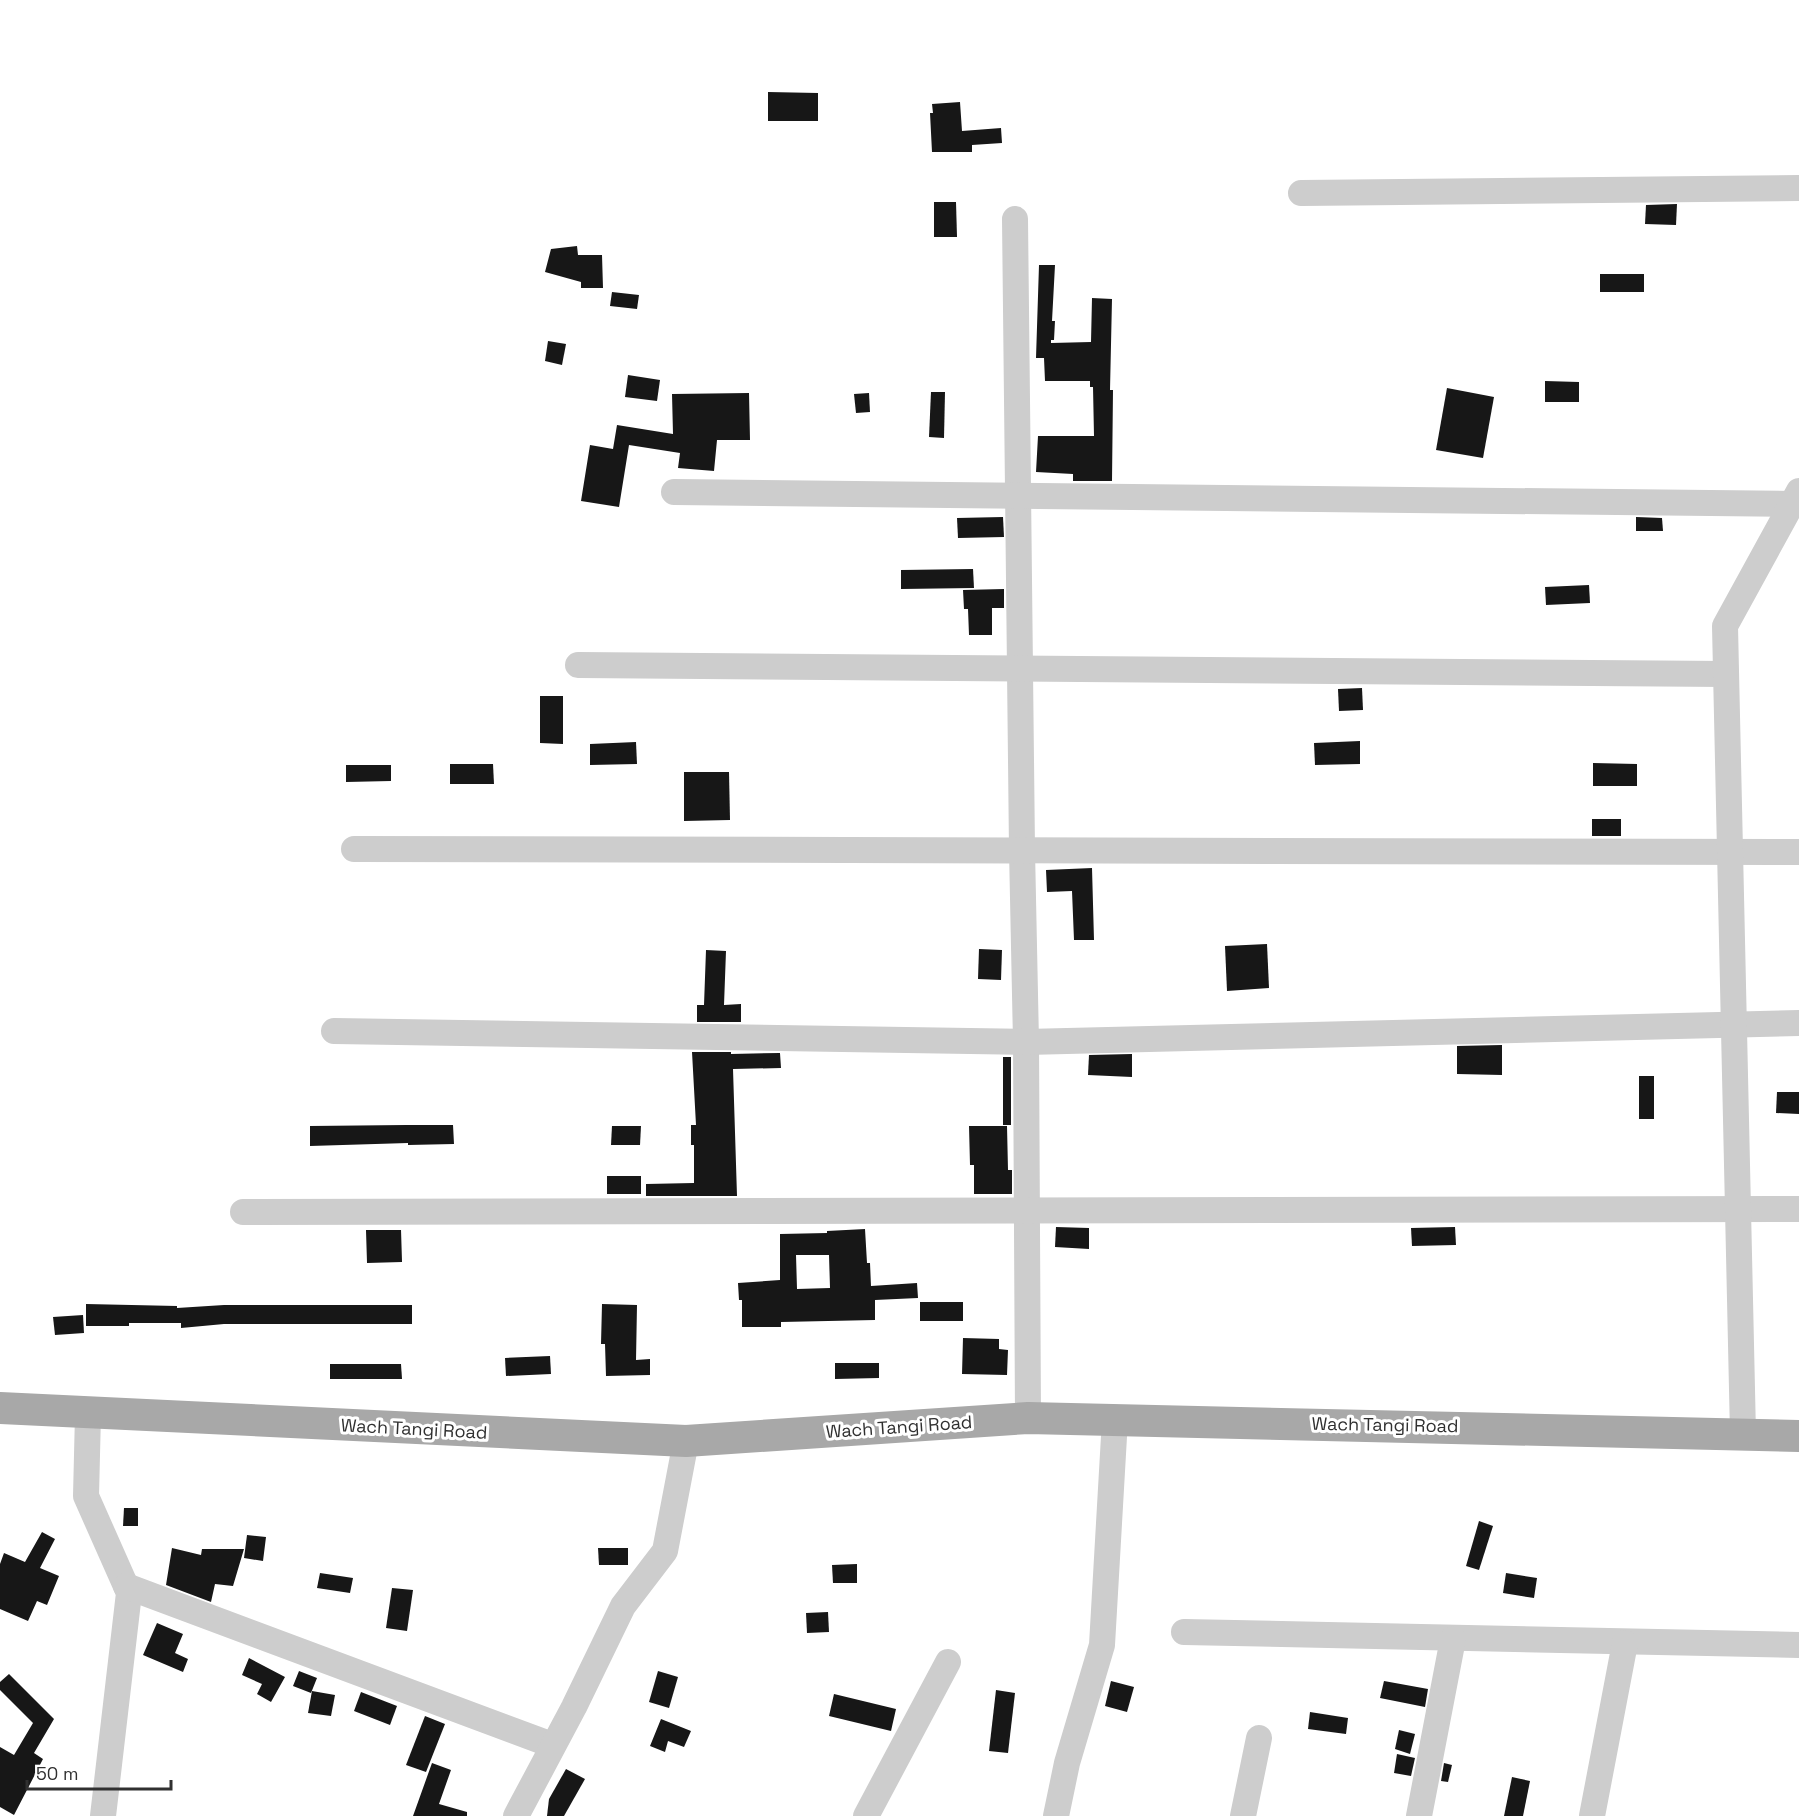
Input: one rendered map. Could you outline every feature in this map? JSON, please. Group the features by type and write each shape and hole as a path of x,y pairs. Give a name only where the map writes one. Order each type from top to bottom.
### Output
{"main road":[{"name":"Wach Tangi Road","path":"0,1408 686,1441 1028,1418 1799,1436"}],"street":[{"path":"1300,193 1799,188"},
{"path":"1015,219 1026,1042 1028,1418"},
{"path":"674,492 1018,496 1795,497 1725,626 1743,1434"},
{"path":"578,664 1726,674"},
{"path":"354,849 1799,852"},
{"path":"334,1031 1026,1042 1799,1023"},
{"path":"243,1212 1799,1209"},
{"path":"88,1414 86,1496 129,1593 103,1816"},
{"path":"1056,1816 1067,1763 1102,1645 1115,1419"},
{"path":"516,1816 574,1707 623,1606 665,1551 686,1441"},
{"path":"126,1586 552,1745"},
{"path":"1184,1632 1799,1645"},
{"path":"1419,1816 1453,1639"},
{"path":"1593,1816 1625,1642"},
{"path":"866,1816 948,1662"},
{"path":"1243,1816 1259,1738"}],"building":[{"path":"768,92 818,93 818,121 768,121"},
{"path":"960,102 962,131 1001,128 1002,143 972,145 972,152 932,152 930,113 933,113 932,104"},
{"path":"934,202 956,202 957,237 934,237"},
{"path":"1677,204 1676,225 1645,224 1646,205"},
{"path":"577,246 578,255 602,255 603,288 581,288 581,282 545,272 551,249"},
{"path":"1039,265 1055,265 1052,321 1055,321 1054,340 1051,340 1051,343 1091,342 1092,298 1112,299 1110,390 1113,390 1112,481 1073,481 1073,474 1036,472 1038,436 1094,436 1093,387 1090,387 1090,381 1045,381 1044,358 1036,358"},
{"path":"1600,274 1644,274 1644,292 1600,292"},
{"path":"612,292 639,295 637,309 610,306"},
{"path":"548,341 566,344 562,365 545,361"},
{"path":"628,375 660,380 657,401 625,397"},
{"path":"1545,381 1579,382 1579,402 1545,402"},
{"path":"1447,388 1494,397 1483,458 1436,450"},
{"path":"931,392 945,392 944,438 929,437"},
{"path":"749,393 750,440 717,440 714,471 678,468 680,453 629,445 619,507 581,501 590,445 613,449 617,425 673,434 672,394"},
{"path":"869,393 870,412 856,413 854,394"},
{"path":"1003,517 1004,537 958,538 957,518"},
{"path":"1636,517 1662,518 1663,531 1636,531"},
{"path":"973,569 974,588 901,589 901,570"},
{"path":"1589,585 1590,603 1546,605 1545,587"},
{"path":"1004,589 1004,608 992,608 992,635 969,635 968,609 964,609 963,590"},
{"path":"1362,688 1363,710 1339,711 1338,689"},
{"path":"540,696 563,696 563,744 540,743"},
{"path":"1360,741 1360,764 1315,765 1314,743"},
{"path":"636,742 637,764 590,765 590,744"},
{"path":"1593,763 1637,764 1637,786 1593,786"},
{"path":"450,764 493,764 494,784 450,784"},
{"path":"346,765 391,765 391,781 346,782"},
{"path":"684,772 729,772 730,820 684,821"},
{"path":"1592,819 1621,819 1621,836 1592,836"},
{"path":"1092,868 1094,940 1074,940 1072,891 1047,892 1046,870"},
{"path":"1267,944 1269,988 1227,991 1225,946"},
{"path":"979,949 1002,950 1001,980 978,979"},
{"path":"706,950 726,951 724,1005 741,1004 741,1022 697,1022 697,1005 704,1005"},
{"path":"1502,1045 1502,1075 1457,1074 1457,1046"},
{"path":"692,1052 780,1053 781,1068 733,1069 737,1196 646,1196 646,1184 694,1183 694,1145 691,1145 691,1125 696,1125"},
{"path":"1132,1054 1132,1077 1088,1075 1089,1055"},
{"path":"1003,1057 1011,1057 1011,1125 1003,1125"},
{"path":"1639,1076 1654,1076 1654,1119 1639,1119"},
{"path":"1777,1092 1799,1092 1799,1114 1776,1113"},
{"path":"453,1125 454,1144 310,1146 310,1126"},
{"path":"612,1126 641,1126 640,1145 611,1145"},
{"path":"969,1126 1007,1126 1008,1170 1012,1170 1012,1194 974,1194 974,1165 970,1165"},
{"path":"607,1176 641,1176 641,1194 607,1194"},
{"path":"1056,1227 1089,1228 1089,1249 1055,1247"},
{"path":"1455,1227 1456,1245 1412,1246 1411,1228"},
{"path":"865,1229 871,1286 917,1283 918,1298 875,1300 875,1320 781,1322 781,1327 742,1327 742,1300 739,1300 738,1283 780,1280 780,1234 827,1233 827,1231","holes":["796,1255 829,1255 830,1288 797,1289"]},
{"path":"366,1230 401,1230 402,1262 367,1263"},
{"path":"920,1302 963,1302 963,1321 920,1321"},
{"path":"86,1304 177,1306 177,1308 224,1305 412,1305 412,1324 224,1324 181,1328 181,1323 129,1323 129,1326 86,1326"},
{"path":"602,1304 637,1305 636,1360 650,1359 650,1375 606,1376 605,1344 601,1344"},
{"path":"83,1315 84,1333 55,1335 53,1317"},
{"path":"963,1338 999,1339 999,1349 1008,1350 1007,1375 962,1374"},
{"path":"550,1356 551,1374 506,1376 505,1358"},
{"path":"835,1363 879,1363 879,1378 835,1379"},
{"path":"330,1364 401,1364 402,1379 330,1379"},
{"path":"124,1508 138,1508 138,1526 123,1526"},
{"path":"1479,1521 1493,1526 1479,1570 1466,1566"},
{"path":"42,1532 55,1539 40,1568 59,1576 47,1605 37,1601 28,1621 0,1609 0,1564 4,1553 25,1562"},
{"path":"247,1535 266,1537 263,1561 244,1558"},
{"path":"172,1548 201,1555 202,1549 244,1549 233,1586 215,1584 211,1602 166,1585"},
{"path":"598,1548 628,1548 628,1565 599,1565"},
{"path":"857,1564 857,1583 833,1583 832,1565"},
{"path":"320,1573 353,1578 350,1593 317,1588"},
{"path":"1506,1573 1537,1578 1534,1598 1503,1593"},
{"path":"392,1588 413,1590 407,1631 386,1628"},
{"path":"828,1612 829,1632 807,1633 806,1613"},
{"path":"157,1623 183,1634 175,1653 188,1659 183,1672 143,1655"},
{"path":"249,1658 285,1677 271,1702 257,1694 262,1684 242,1675"},
{"path":"299,1671 317,1678 311,1693 293,1686"},
{"path":"658,1671 678,1677 669,1708 649,1702"},
{"path":"9,1674 54,1719 34,1753 43,1759 14,1815 0,1807 0,1747 14,1755 33,1723 0,1690 0,1682"},
{"path":"1111,1681 1134,1687 1127,1712 1105,1706"},
{"path":"1384,1681 1428,1689 1425,1707 1380,1698"},
{"path":"996,1690 1015,1693 1008,1753 989,1751"},
{"path":"312,1691 335,1695 331,1716 308,1713"},
{"path":"361,1692 397,1706 390,1725 354,1711"},
{"path":"834,1694 896,1709 891,1731 829,1716"},
{"path":"1310,1712 1348,1718 1346,1734 1308,1729"},
{"path":"425,1716 445,1724 426,1772 406,1765"},
{"path":"661,1719 691,1731 684,1747 668,1741 665,1752 650,1746"},
{"path":"1399,1730 1415,1734 1410,1754 1395,1749"},
{"path":"1397,1754 1415,1758 1411,1776 1394,1773"},
{"path":"432,1763 451,1770 439,1804 467,1812 467,1816 413,1816"},
{"path":"1444,1763 1452,1765 1448,1782 1441,1781"},
{"path":"566,1769 585,1779 564,1816 547,1816 549,1799"},
{"path":"1512,1777 1530,1781 1523,1816 1504,1816"}]}
